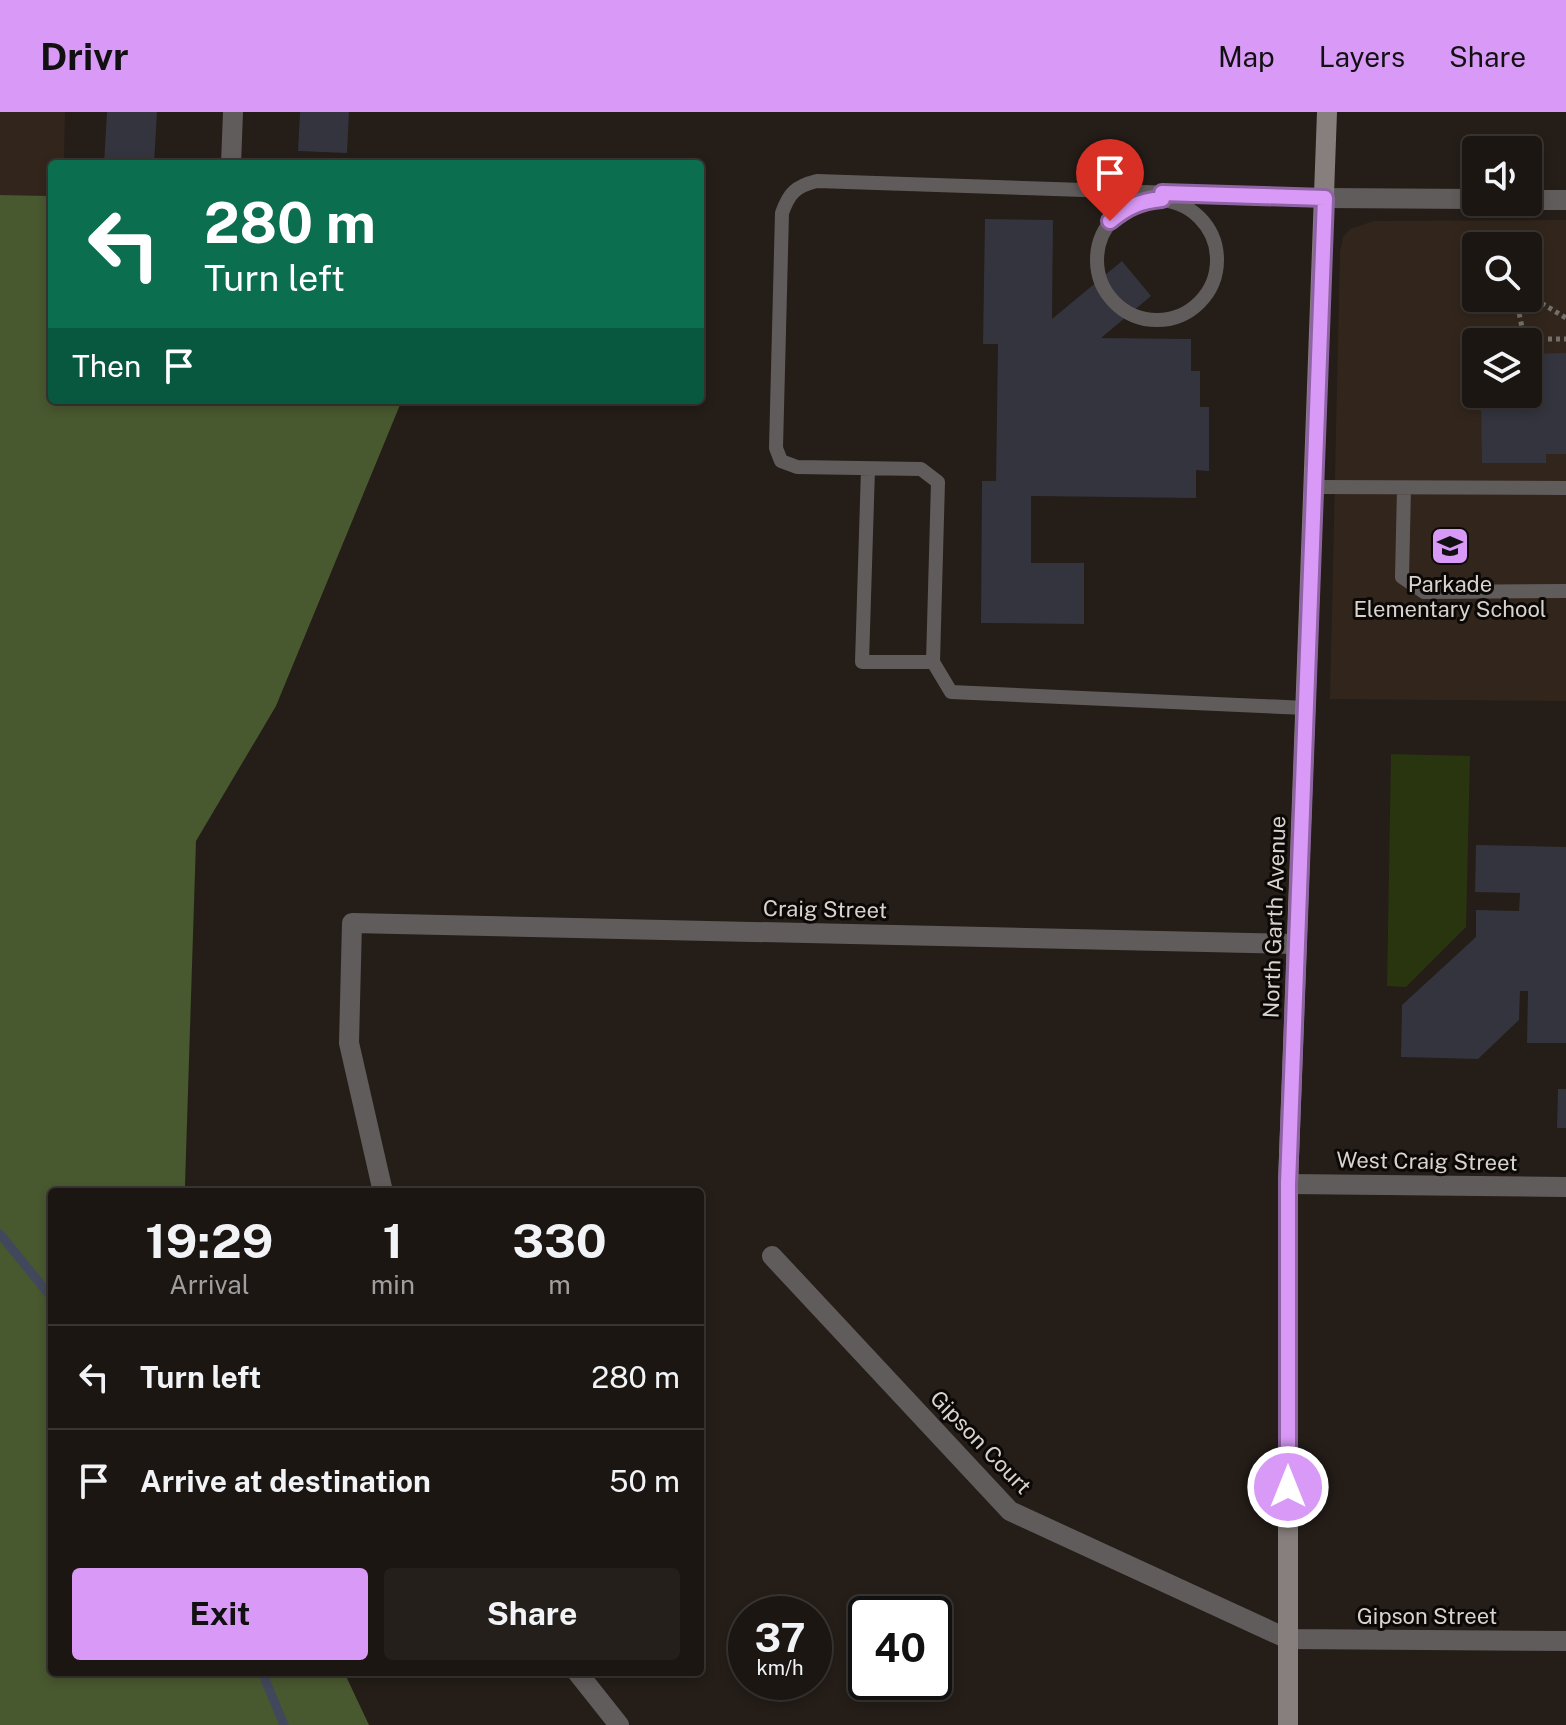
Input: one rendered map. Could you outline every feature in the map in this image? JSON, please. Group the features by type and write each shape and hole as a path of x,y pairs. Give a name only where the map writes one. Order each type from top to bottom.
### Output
{"street":[{"path":"231,160 233,112"},
{"name":"North Garth Avenue","path":"1288,1725 1288,1184 1327,112"},
{"path":"1325,198 1462,199"},
{"path":"1542,200 1566,200"},
{"name":"Craig Street","path":"382,1188 349,1043 352,923 1297,944"},
{"name":"West Craig Street","path":"1288,1184 1566,1187"},
{"name":"Gipson Court","path":"772,1256 1010,1511 1288,1639"},
{"name":"Gipson Street","path":"1288,1639 1566,1641"},
{"path":"580,1676 619,1725"}],"lane":[{"path":"1306,708 951,692 933,662 938,482 921,469 797,467 781,461 776,448 782,213 788,195 801,184 817,181 1162,196 1325,198"},
{"path":"1162,196 1197,215 1210,230 1217,250 1217,271 1210,290 1196,306 1179,316 1158,320 1138,317 1119,307 1098,276 1096,256 1100,238 1110,221 1134,205 1162,196"},
{"path":"868,469 862,662 933,662"},
{"path":"1315,487 1566,488"},
{"path":"1404,488 1402,577 1424,592 1566,591"}],"path":[{"path":"1542,303 1566,318"},
{"path":"1542,340 1566,339"}],"shaded area":[{"path":"0,112 65,112 64,160 48,160 48,196 0,195"},
{"name":"Parkade Elementary School","path":"1566,220 1566,701 1330,699 1340,251 1343,237 1350,229 1374,221"}],"green space":[{"path":"0,195 48,196 48,404 400,404 276,706 196,841 186,1188 48,1188 48,1676 346,1676 369,1725 0,1725"},
{"path":"1391,754 1470,756 1466,927 1406,987 1387,986"}],"building":[{"path":"107,112 157,112 154,160 104,160"},
{"path":"300,112 349,112 347,153 298,151"},
{"path":"985,219 1053,220 1052,319 1122,261 1151,296 1101,338 1191,339 1191,371 1200,371 1200,407 1209,407 1209,471 1196,470 1196,498 1031,496 1031,563 1084,563 1084,624 981,623 982,481 996,481 998,344 983,344"},
{"path":"1566,353 1566,454 1546,454 1546,463 1482,463 1481,408 1542,408 1542,354"},
{"path":"1476,845 1566,847 1566,1043 1527,1043 1528,991 1520,991 1519,1020 1478,1059 1401,1057 1402,1005 1476,937 1476,910 1519,911 1520,893 1475,892"},
{"path":"1558,1089 1566,1089 1566,1128 1557,1128"}],"waterway":[{"path":"0,1234 48,1293"},
{"path":"264,1676 284,1725"}],"place":[{"name":"Parkade Elementary School","path":"1450,546"}],"route":[{"path":"1110,221 1125,208 1143,201 1162,199 1162,193 1325,198 1288,1184 1288,1487"}]}
